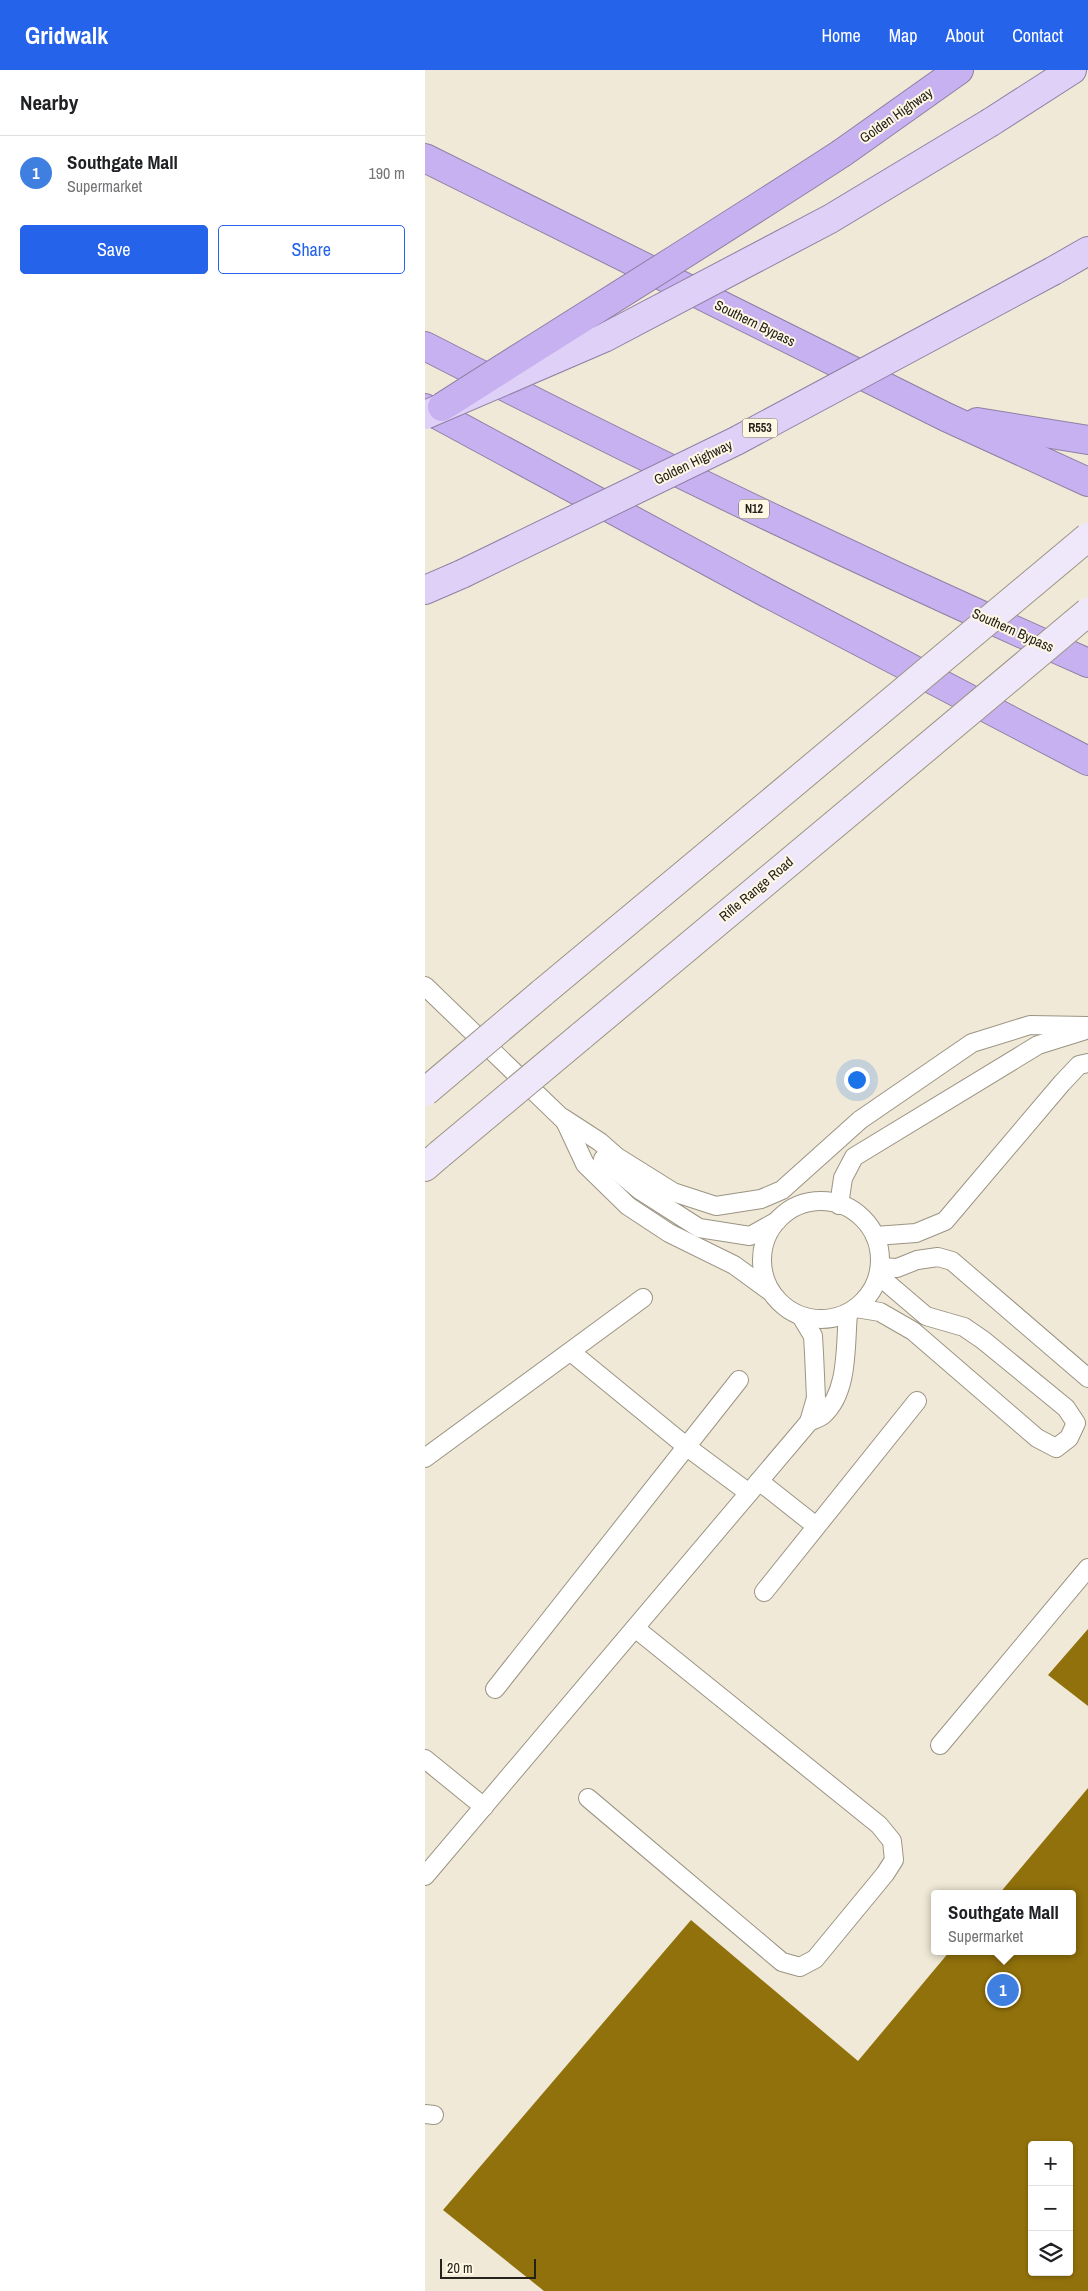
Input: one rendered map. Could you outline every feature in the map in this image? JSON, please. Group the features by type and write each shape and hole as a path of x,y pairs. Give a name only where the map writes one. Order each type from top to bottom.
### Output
{"highway":[{"name":"Golden Highway","path":"431,410 719,233 842,153 959,70"},
{"name":"Southern Bypass","path":"425,158 946,417 1088,482"},
{"name":"Southern Bypass","path":"425,346 624,448 943,599 1088,663"},
{"path":"431,410 774,596 1088,761"},
{"path":"946,417 1050,432 1088,440"}],"main road":[{"path":"431,410 604,338 830,219 991,122 1072,70"},
{"name":"Golden Highway","path":"425,590 463,574 736,441 1088,251"},
{"path":"425,1092 1088,537"},
{"name":"Rifle Range Road","path":"432,1161 1088,612"}],"lane":[{"path":"425,986 598,1154 641,1191 699,1228 750,1236 777,1221 792,1209 810,1203 829,1202 848,1208 864,1219 875,1236 881,1255 879,1272 870,1294 852,1311 842,1374 835,1399 823,1415 809,1422 425,1876"},
{"path":"563,1118 600,1142 617,1157 673,1192 716,1206 761,1198 782,1190 861,1120 972,1043 1030,1025 1088,1028"},
{"path":"839,1205 843,1178 854,1157 1038,1045 1088,1028"},
{"path":"875,1236 916,1234 945,1221 1062,1083 1079,1066 1088,1063"},
{"path":"563,1118 585,1164 628,1206 669,1233 734,1265 771,1292 784,1306 801,1316 819,1319 852,1311 880,1312 913,1331 1037,1438 1056,1448 1069,1438 1076,1423 1066,1408 983,1340 963,1327 926,1316 879,1272"},
{"path":"782,1190 810,1203"},
{"path":"771,1292 764,1274 762,1255 767,1237 777,1221"},
{"path":"879,1272 897,1268 917,1260 938,1257 952,1261 1088,1378"},
{"path":"425,1458 643,1298"},
{"path":"801,1316 813,1336 816,1398 809,1422"},
{"path":"571,1352 687,1447 816,1526"},
{"path":"495,1689 739,1380"},
{"path":"764,1592 917,1401"},
{"path":"939,1746 1088,1568"},
{"path":"588,1798 782,1962 800,1967 815,1959 885,1874 894,1860 892,1841 879,1825 635,1628"},
{"path":"425,1759 484,1807"}],"building":[{"path":"1088,1629 1088,1706 1048,1675"},
{"path":"1088,1788 1088,2291 544,2291 443,2210 691,1920 858,2061 947,1955 1076,1955 1076,1890 1002,1890"}],"place":[{"name":"Southgate Mall","path":"1003,1990"}]}
